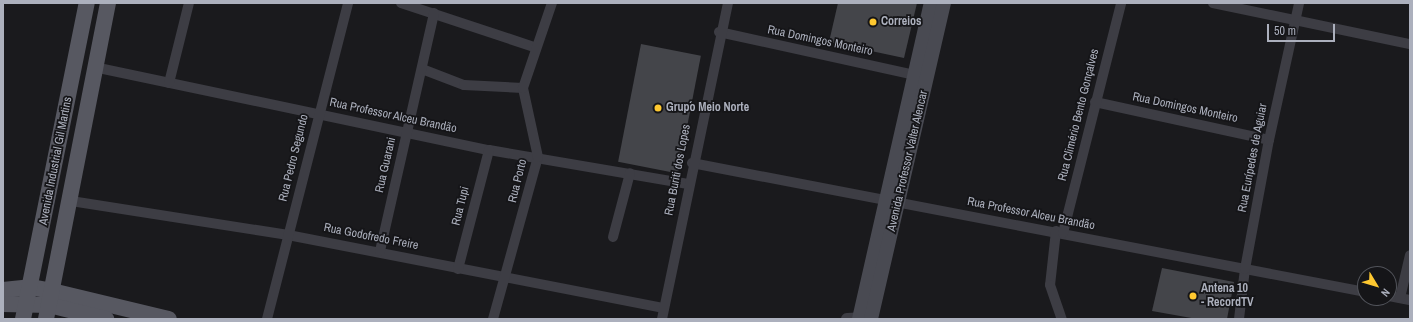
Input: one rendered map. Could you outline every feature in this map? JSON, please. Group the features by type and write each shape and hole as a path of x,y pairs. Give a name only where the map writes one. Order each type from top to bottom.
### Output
{"main road":[{"name":"Avenida Industrial Gil Martins","path":"23,319 87,3"},
{"name":"Avenida Industrial Gil Martins","path":"49,305 71,200 94,67 108,3"},
{"name":"Avenida Professor Valter Alencar","path":"892,202 915,75 931,3"},
{"name":"Avenida Professor Valter Alencar","path":"862,319 872,291 892,202 944,3"},
{"path":"3,290 28,295 49,305 106,319"},
{"path":"3,304 28,295"},
{"path":"49,305 169,319"}],"street":[{"path":"169,83 188,3"},
{"name":"Rua Pedro Segundo","path":"267,319 318,113 348,3"},
{"path":"401,3 534,47"},
{"name":"Rua Porto","path":"493,319 507,279 538,157 523,88 534,47 552,3"},
{"name":"Rua Buriti dos Lopes","path":"662,319 692,163 720,32 728,3"},
{"name":"Rua Climério Bento Gonçalves","path":"1062,319 1050,285 1060,232 1121,3"},
{"path":"1213,3 1410,44"},
{"name":"Rua Eurípedes de Aguiar","path":"1239,319 1245,269 1269,140 1299,3"},
{"name":"Rua Guarani","path":"380,251 434,13"},
{"name":"Rua Domingos Monteiro","path":"720,32 915,75"},
{"name":"Rua Professor Alceu Brandão","path":"94,67 489,150 538,157 688,184"},
{"path":"422,69 464,86 523,88"},
{"name":"Rua Domingos Monteiro","path":"1095,102 1269,140"},
{"name":"Rua Tupi","path":"458,269 489,150"},
{"name":"Rua Professor Alceu Brandão","path":"692,163 892,202 1060,232 1357,290"},
{"path":"613,238 630,173"},
{"name":"Rua Godofredo Freire","path":"71,200 380,251 507,279 664,308"},
{"path":"1405,299 1410,255"}],"building":[{"name":"Correios","path":"838,3 917,3 904,58 829,42"},
{"name":"Gruṕo Meio Norte","path":"641,44 701,56 678,173 618,162"},
{"name":"Antena 10 - RecordTV","path":"1162,268 1234,282 1227,319 1197,319 1152,311"}],"place":[{"name":"Correios","path":"873,22"},
{"name":"Gruṕo Meio Norte","path":"658,108"},
{"name":"Antena 10 - RecordTV","path":"1193,296"}]}
